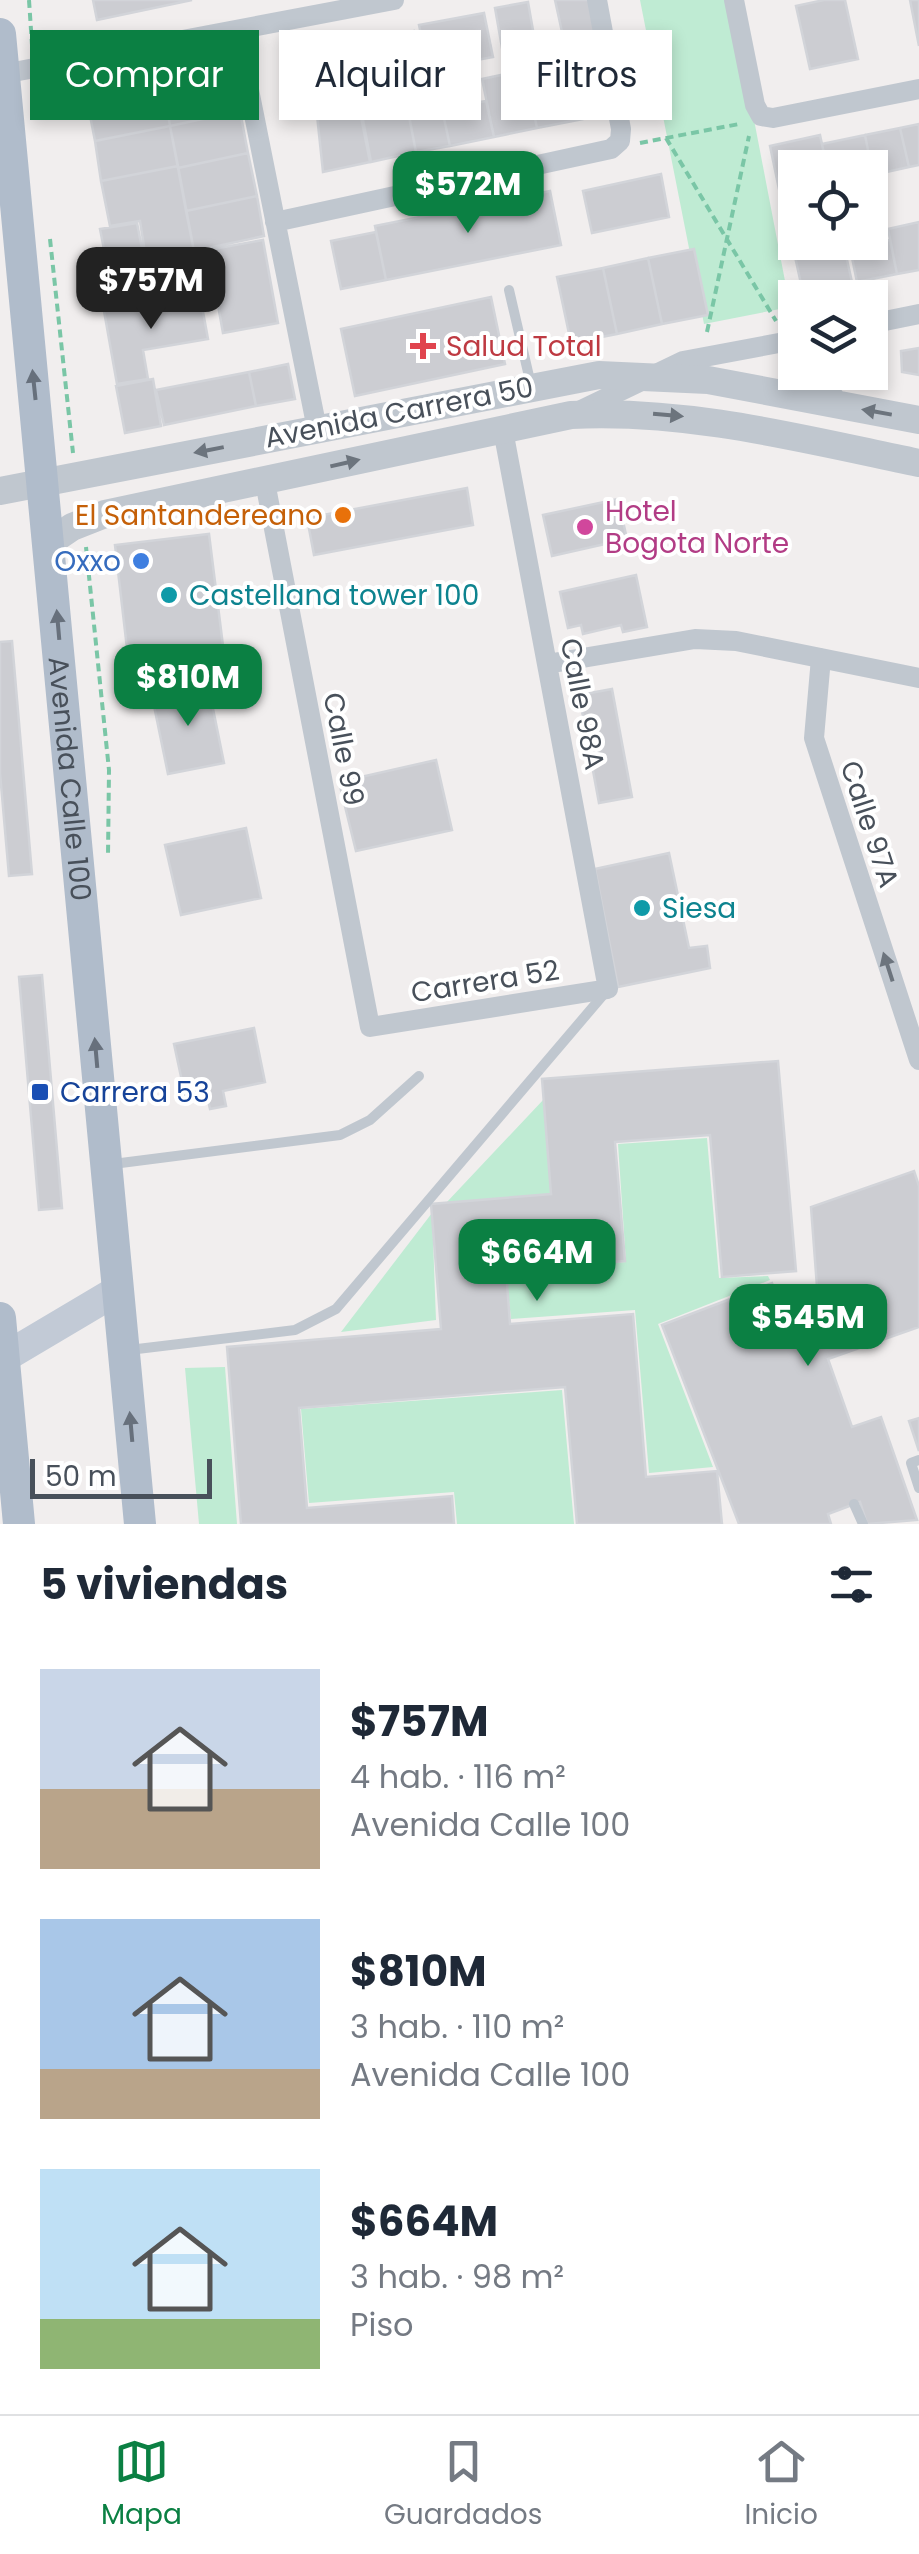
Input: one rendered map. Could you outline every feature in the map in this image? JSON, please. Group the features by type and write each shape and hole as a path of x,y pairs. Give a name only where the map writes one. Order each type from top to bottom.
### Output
{"main road":[{"name":"Avenida Calle 100","path":"0,34 18,71 44,482 140,1524"},
{"path":"2,1359 118,1290"},
{"path":"0,1318 19,1524"}],"street":[{"path":"237,30 394,0"},
{"path":"275,222 611,149 620,140 621,129 597,0"},
{"path":"734,0 754,105 762,116 772,118 919,89"},
{"path":"18,71 30,69"},
{"path":"255,120 317,429"},
{"path":"888,320 919,314"},
{"path":"570,415 683,361 778,343"},
{"name":"Avenida Carrera 50","path":"0,491 598,375 708,380 919,420"},
{"path":"823,390 835,404"},
{"name":"Avenida Carrera 50","path":"50,542 72,527 105,514 570,415 630,412 690,417 919,462"},
{"name":"Calle 98A","path":"503,430 608,989"},
{"name":"Calle 99","path":"265,482 370,1027"},
{"path":"547,664 694,639 736,641 919,678"},
{"name":"Calle 97A","path":"821,658 813,713 819,756 919,1060"},
{"name":"Carrera 52","path":"370,1027 608,989"}],"lane":[{"path":"509,290 531,386"},
{"path":"124,1350 296,1330 336,1309 608,989"},
{"path":"106,1165 340,1135 370,1120 419,1076"},
{"path":"919,1460 911,1463 919,1488"},
{"path":"854,1504 863,1524"}],"path":[{"path":"18,71 29,0"},
{"path":"611,149 752,122 707,334"},
{"path":"666,138 776,321"},
{"path":"50,239 74,462"},
{"path":"87,554 109,770 108,863"}],"green space":[{"path":"640,0 731,0 785,280 778,280 778,309 704,324 664,120 672,120 672,30 646,30"},
{"path":"544,1099 551,1194 446,1203"},
{"path":"707,1138 719,1278 768,1276 770,1280 658,1324 713,1467 649,1473 635,1310 511,1319 506,1273 626,1262 618,1144"},
{"path":"432,1213 436,1320 341,1332"},
{"path":"225,1367 237,1524 199,1524 185,1368"},
{"path":"562,1390 574,1524 457,1524 454,1492 309,1503 301,1409"}],"building":[{"path":"93,0 192,0 97,20"},
{"path":"555,0 594,0 600,30 562,30"},
{"path":"845,0 858,59 810,69 796,6"},
{"path":"910,0 919,0 919,46"},
{"path":"528,2 533,30 501,30 501,42 495,8"},
{"path":"484,13 493,57 481,59 481,30 420,30 419,25"},
{"path":"501,75 501,120 535,120 537,128 494,137 482,79"},
{"path":"486,101 494,137 450,146 444,120 481,120 481,102"},
{"path":"91,120 169,120 170,126 95,141"},
{"path":"169,120 198,120 170,126"},
{"path":"198,120 242,120 248,153 178,168 170,126"},
{"path":"318,120 362,120 370,162 323,172"},
{"path":"363,120 410,120 416,152 371,162"},
{"path":"410,120 444,120 450,146 416,152"},
{"path":"535,120 578,120 537,128"},
{"path":"919,124 919,165 909,167 900,128"},
{"path":"170,126 178,166 101,181 95,141"},
{"path":"900,128 909,167 888,172 888,150 868,150 865,135"},
{"path":"820,135 823,150 778,150 778,184 770,146"},
{"path":"865,135 868,150 823,150 822,144"},
{"path":"248,153 257,196 186,211 178,168"},
{"path":"178,166 194,251 146,259 140,221 110,226 101,181"},
{"path":"661,174 669,217 592,233 583,191"},
{"path":"550,191 561,245 386,280 375,226"},
{"path":"257,196 264,236 194,251 186,211"},
{"path":"919,222 919,270 897,274 888,229"},
{"path":"137,223 145,264 108,270 100,229"},
{"path":"376,232 386,280 341,289 331,241"},
{"path":"263,240 278,323 223,333 208,250"},
{"path":"888,240 897,274 857,280 852,260 888,260"},
{"path":"694,249 708,315 662,324 648,258"},
{"path":"194,256 200,295 115,309 108,270"},
{"path":"648,258 662,324 617,334 603,268"},
{"path":"796,260 847,260 852,280 800,280"},
{"path":"603,268 617,334 571,343 557,277"},
{"path":"200,295 208,339 143,350 148,379 117,384 104,311"},
{"name":"Salud Total","path":"491,297 505,364 355,396 341,329"},
{"path":"919,348 919,375 902,372 901,351"},
{"path":"288,364 295,399 256,406 249,372"},
{"path":"249,372 256,406 164,425 156,390"},
{"path":"153,379 161,426 125,433 116,386"},
{"path":"467,488 473,525 314,555 307,518"},
{"name":"Hotel Bogota Norte","path":"618,499 627,539 552,556 543,515"},
{"name":"Castellana tower 100","path":"209,534 223,646 128,657 115,545"},
{"path":"636,575 647,627 623,632 621,625 583,634 581,625 568,628 560,592"},
{"path":"12,641 32,874 9,876 0,773 0,642"},
{"path":"208,684 224,763 168,774 152,696"},
{"path":"612,689 632,797 599,803 579,695"},
{"path":"436,760 452,830 356,851 339,782"},
{"path":"246,828 261,898 181,915 165,845"},
{"name":"Siesa","path":"669,853 689,948 707,946 710,968 618,987 595,869"},
{"name":"Carrera 53","path":"42,975 62,1208 39,1210 19,977"},
{"path":"254,1028 265,1082 223,1091 226,1106 210,1109 207,1096 186,1100 174,1044"},
{"path":"778,1061 796,1271 722,1277 710,1135 615,1142 625,1261 506,1270 510,1324 633,1314 646,1477 717,1471 722,1524 577,1524 565,1387 299,1408 307,1508 452,1496 454,1524 241,1524 227,1347 441,1329 431,1204 551,1194 542,1079"},
{"path":"914,1171 919,1186 919,1327 828,1359 852,1427 881,1417 917,1520 867,1524 860,1502 828,1514 831,1524 739,1524 662,1325 772,1283 779,1301 817,1287 811,1207"},
{"path":"919,1418 919,1451 909,1421"}],"place":[{"name":"Salud Total","path":"423,346"},
{"name":"El Santandereano","path":"343,515"},
{"name":"Hotel Bogota Norte","path":"585,527"},
{"name":"Oxxo","path":"141,561"},
{"name":"Castellana tower 100","path":"169,595"},
{"name":"Siesa","path":"642,908"},
{"name":"Carrera 53","path":"40,1092"}]}
